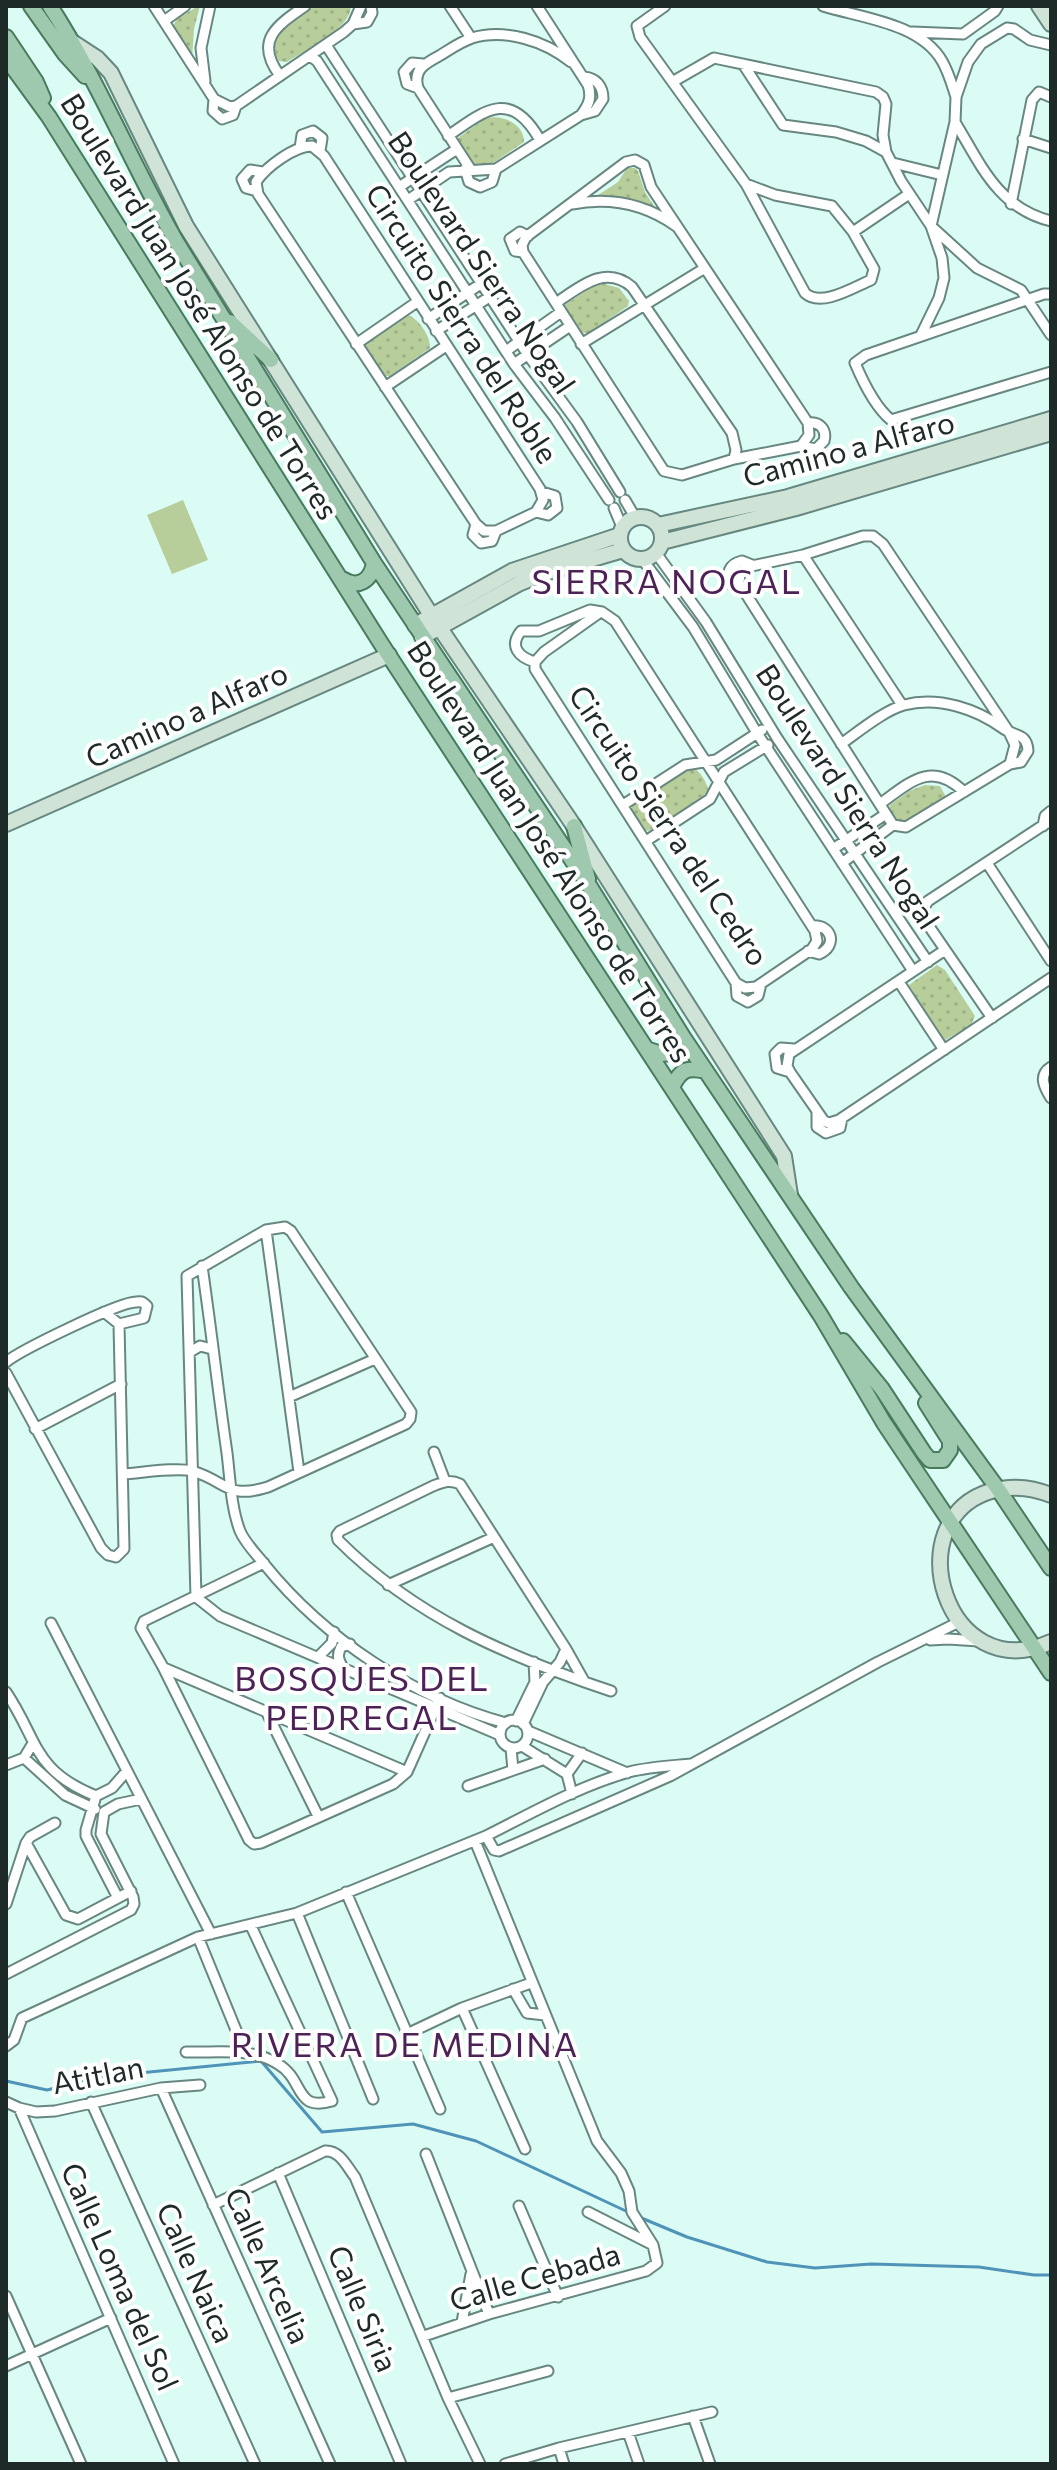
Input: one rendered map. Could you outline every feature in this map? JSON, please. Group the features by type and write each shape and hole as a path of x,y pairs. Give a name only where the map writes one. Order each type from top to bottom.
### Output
{"main road":[{"path":"31,6 65,54 99,91"},
{"name":"Boulevard Juan José Alonso de Torres","path":"50,6 74,43 152,200 216,310 374,563 590,887 683,1037 1051,1568"},
{"path":"6,37 36,82 49,117"},
{"name":"Boulevard Juan José Alonso de Torres","path":"6,58 49,117 389,655 821,1316 884,1423 1051,1673"},
{"path":"216,310 271,360"},
{"path":"342,579 357,585 365,582 372,574 374,563"},
{"path":"574,826 590,887"},
{"path":"649,1050 661,1054 672,1053 683,1037"},
{"path":"672,1087 683,1070 694,1068 706,1071"},
{"path":"821,1316 862,1362 924,1453 930,1460 943,1460 950,1450 950,1441 894,1345"}],"street":[{"path":"154,6 214,99 224,106 236,106 326,45 353,24 361,6"},
{"path":"164,21 185,6"},
{"path":"207,87 201,48 210,6"},
{"path":"280,76 270,60 268,44 277,26 305,6"},
{"path":"353,24 367,22 372,13 371,6"},
{"path":"450,6 471,38"},
{"path":"408,200 449,172 496,169 581,115 590,99 590,92 537,6"},
{"path":"665,6 637,26 640,37 746,184 805,293 811,298 822,299 871,280 874,269 853,232 832,206 775,195 746,184"},
{"path":"823,6 910,32 949,35 963,34 997,8"},
{"path":"1039,6 1051,24"},
{"path":"921,335 935,307 944,278 942,258 931,226 955,122 956,97 968,62 981,44 1010,27 1030,40 1051,45"},
{"path":"971,29 981,44"},
{"path":"910,32 932,48 941,60 956,97"},
{"path":"496,169 492,182 480,187 469,182 468,170 457,149 418,88 417,76 423,64 471,38 499,35 528,40 555,51 581,73"},
{"path":"74,43 97,58 111,73 177,212 435,622 574,826 784,1156 790,1195"},
{"name":"Boulevard Sierra Nogal","path":"326,45 519,342 577,422 635,517"},
{"name":"Boulevard Sierra Nogal","path":"310,56 340,94 514,364 555,418 611,504 621,531"},
{"path":"674,81 708,60 743,64 876,92 886,104 883,135 886,152 931,226 977,268 1021,290 1051,335"},
{"path":"743,64 783,125 836,132 866,141 886,152"},
{"path":"1011,204 1035,94 1046,92 1051,97"},
{"path":"448,136 484,111 503,107 522,116 540,140"},
{"path":"955,122 991,181 1011,204 1030,216 1051,221"},
{"name":"Circuito Sierra del Roble","path":"313,131 322,138 320,151 542,492 542,505 536,512 496,531 484,531 476,524 257,191 256,182 263,172 300,148 302,135 313,131"},
{"path":"1023,139 1051,148"},
{"path":"300,148 312,146 320,151"},
{"path":"399,187 457,149"},
{"path":"801,446 809,435 808,423 651,187 645,168 635,160 626,162 528,236 522,245 523,252 664,471 682,475 734,459 801,446 816,449 824,441 825,434 815,422 808,423"},
{"path":"893,163 942,175"},
{"path":"853,232 909,194"},
{"path":"570,205 605,201 629,204 662,217 682,231"},
{"path":"581,344 705,268"},
{"path":"506,351 588,282 611,277 632,287 732,433 736,450 734,459"},
{"path":"428,319 482,283"},
{"path":"1051,294 921,335 866,355 855,363 891,420 1051,372"},
{"path":"436,331 491,296"},
{"path":"356,344 417,302"},
{"path":"514,364 570,326"},
{"path":"385,387 446,346"},
{"name":"Camino a Alfaro","path":"658,525 802,493 1051,419"},
{"name":"Camino a Alfaro","path":"653,551 1051,433"},
{"path":"536,512 548,515 557,508 555,496 542,492"},
{"path":"435,622 512,571 621,531 635,517 648,517 658,525 653,551 632,557 623,550 621,531"},
{"path":"842,863 893,825 906,827 1010,764 1015,749 1009,732 879,540 863,536 803,555 752,565 740,574 741,590 893,825"},
{"path":"418,631 545,573 623,550"},
{"name":"Boulevard Sierra Nogal","path":"653,551 706,622 777,738 928,962 913,971 757,733 693,627 653,551"},
{"path":"803,555 902,705"},
{"name":"Circuito Sierra del Cedro","path":"599,613 590,610 581,612 546,629 521,631 515,642 517,652 535,662 535,669 736,983 748,988 761,984 808,951 817,941 812,926"},
{"path":"535,662 544,652 599,613 615,621 812,926 824,927 831,936 832,942 825,952 813,954 808,951"},
{"name":"Camino a Alfaro","path":"6,824 389,655"},
{"path":"841,744 902,705 934,703 967,709 982,714 1009,732"},
{"path":"623,805 685,765 716,760 769,725"},
{"path":"646,841 710,799 724,772 777,738"},
{"path":"880,804 925,776 939,775 964,792"},
{"path":"992,1018 924,919 924,906 1047,824 1045,816 1051,811"},
{"path":"833,849 886,814"},
{"path":"987,863 1051,961"},
{"path":"878,917 891,909"},
{"path":"891,938 905,928"},
{"path":"928,962 945,950"},
{"path":"913,971 794,1049 787,1059 790,1072 817,1112 829,1123 842,1118 1051,978"},
{"path":"899,982 944,1050"},
{"path":"1051,1067 1046,1070 1043,1086 1051,1098"},
{"path":"123,1474 191,1470 232,1491 249,1493 406,1424 410,1419 411,1412 291,1231 285,1227 266,1230 187,1276 191,1470 196,1597 220,1616 342,1666 438,1703 518,1725 627,1773"},
{"path":"266,1230 299,1472"},
{"path":"202,1266 238,1527 282,1585 334,1632 438,1703 500,1735 505,1745 511,1748 522,1746 545,1759 567,1774 572,1794"},
{"path":"6,1362 104,1312 134,1302 147,1306 144,1318 119,1324"},
{"path":"6,1373 101,1548 108,1555 116,1557 124,1549 119,1324 104,1312"},
{"path":"190,1352 200,1346 212,1349"},
{"path":"289,1397 375,1359"},
{"path":"35,1429 121,1384"},
{"path":"434,1452 445,1481"},
{"path":"584,1681 460,1484 445,1481 353,1524 337,1535 338,1540 366,1568 449,1626 534,1662 555,1669 584,1681 611,1691"},
{"path":"981,1641 959,1622 946,1599 940,1573 944,1539 971,1499 998,1489 1022,1487 1051,1495"},
{"path":"388,1585 492,1538"},
{"path":"264,1563 141,1624 249,1840 254,1844 261,1843 393,1784 407,1772 438,1703"},
{"path":"486,1836 494,1850 499,1851 670,1776 878,1662 959,1622"},
{"path":"51,1623 211,1934"},
{"path":"319,1656 332,1643 334,1632"},
{"path":"919,1643 948,1639 981,1641 1008,1649 1051,1642"},
{"path":"342,1666 338,1652 341,1647 350,1644"},
{"path":"500,1735 518,1725 566,1649"},
{"path":"518,1725 535,1682 534,1662"},
{"path":"163,1667 407,1772"},
{"path":"6,1692 43,1761 69,1784 96,1796"},
{"path":"266,1711 318,1816"},
{"path":"518,1725 528,1736 522,1746"},
{"path":"6,1765 24,1758 33,1743"},
{"path":"511,1748 513,1770"},
{"path":"567,1774 582,1753"},
{"path":"24,1758 65,1795 92,1808 104,1812 122,1802 141,1799"},
{"path":"468,1786 545,1759"},
{"path":"6,2046 14,2040 22,2018 198,1937 297,1913 475,1841 572,1794 627,1773 691,1764"},
{"path":"118,1898 86,1836 86,1830 96,1796 112,1788 126,1772"},
{"path":"6,1974 131,1910 134,1904 131,1891 101,1834 104,1812"},
{"path":"6,1904 26,1843 30,1837 55,1823"},
{"path":"475,1841 597,2141 621,2173 629,2191 632,2212 653,2245"},
{"path":"26,1843 66,1915 78,1919 131,1891"},
{"path":"346,1892 440,2109"},
{"path":"297,1913 373,2099"},
{"path":"186,2052 258,2053 292,2074 310,2104 332,2101 251,1926"},
{"path":"198,1937 245,2052"},
{"path":"407,2034 462,2008 531,1983"},
{"path":"513,1989 527,2013 545,2015"},
{"path":"462,2008 525,2149"},
{"name":"Atitlan","path":"6,2102 19,2108 55,2111 161,2088 200,2085"},
{"name":"Calle Arcelia","path":"161,2088 330,2464"},
{"name":"Calle Naica","path":"91,2102 255,2464"},
{"name":"Calle Loma del Sol","path":"19,2108 174,2464"},
{"path":"213,2205 325,2151 332,2150 338,2155 355,2177 448,2398 480,2464"},
{"path":"426,2154 489,2314"},
{"name":"Calle Siria","path":"278,2173 401,2464"},
{"path":"519,2206 558,2297"},
{"path":"588,2212 653,2245"},
{"name":"Calle Cebada","path":"424,2336 489,2314 646,2271 657,2263 653,2245"},
{"path":"462,2322 472,2272"},
{"path":"6,2296 81,2464"},
{"path":"6,2366 111,2318"},
{"path":"448,2398 548,2371"},
{"path":"505,2464 712,2412"},
{"path":"693,2416 710,2464"},
{"path":"628,2432 639,2464"},
{"path":"559,2448 564,2464"}],"green space":[{"path":"198,6 192,58 173,26 177,19"},
{"path":"315,6 351,6 349,15 336,31 287,62 279,61 275,51 279,35 291,22"},
{"path":"494,117 515,124 524,142 484,169 476,170 458,138 484,119"},
{"path":"627,168 638,171 645,192 659,214 592,199 618,182"},
{"path":"601,283 619,288 629,301 628,306 589,333 580,333 564,309 565,305"},
{"path":"408,315 424,329 430,348 390,376 384,376 364,345"},
{"path":"183,500 208,560 172,574 147,515"},
{"path":"691,767 704,779 707,793 657,827 648,831 641,828 632,806"},
{"path":"925,785 940,786 946,797 909,823 896,822 889,810 890,805 909,791"},
{"path":"937,965 945,970 975,1016 971,1025 945,1040 909,985"}],"waterway":[{"path":"6,2081 47,2090 99,2077 261,2061 322,2132 413,2124 476,2141 628,2212"},
{"path":"639,2217 687,2237 767,2262 815,2268 871,2264 979,2267 1051,2275"}],"district":[{"name":"SIERRA NOGAL","path":"667,582"},
{"name":"BOSQUES DEL PEDREGAL","path":"362,1698"},
{"name":"RIVERA DE MEDINA","path":"405,2045"}]}
